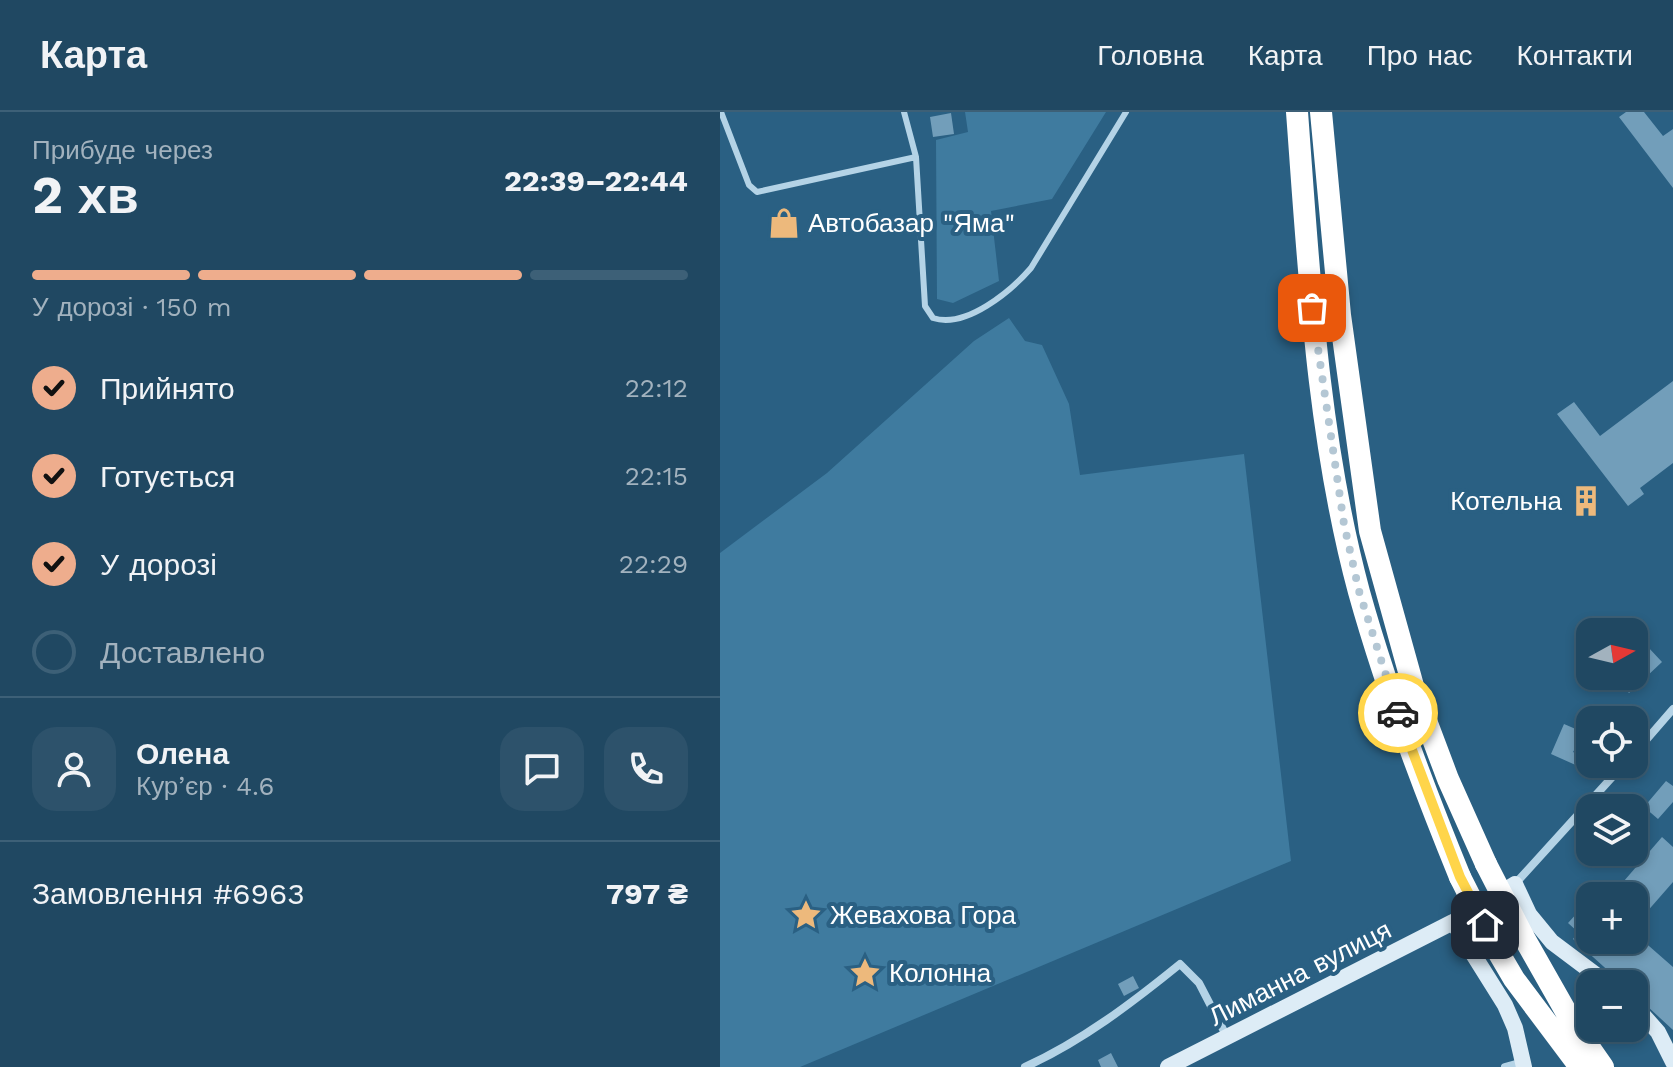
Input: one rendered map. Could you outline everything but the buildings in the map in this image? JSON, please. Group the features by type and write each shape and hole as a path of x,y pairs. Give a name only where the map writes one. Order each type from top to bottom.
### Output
{"highway":[{"path":"1297,112 1312,308 1344,524 1359,591 1421,781 1460,877 1497,950 1580,1067"},
{"path":"1321,112 1340,315 1370,531 1413,686 1448,779 1486,864 1573,1024 1603,1067"},
{"path":"1553,1033 1572,1067"}],"main road":[{"name":"Лиманна вулиця","path":"1168,1067 1453,922 1515,884"},
{"path":"1515,884 1529,914 1552,942 1589,970"},
{"path":"1453,922 1505,1005 1515,1028 1524,1064"},
{"path":"1648,1021 1658,1032 1673,1062"}],"street":[{"path":"1648,738 1673,709"},
{"name":"Лиманна вулиця","path":"1515,884 1611,778"},
{"path":"1025,1067 1053,1055 1129,1005 1180,964 1199,983 1227,1037"},
{"path":"1505,1067 1524,1064"}],"lane":[{"path":"721,112 749,185 757,192 916,157"},
{"path":"904,112 916,157 925,306 933,318 955,319 1002,297 1031,268 1126,112"}],"shaded area":[{"path":"965,112 1106,112 1052,199 991,211 999,281 953,303 937,299 936,140 968,132"},
{"path":"1009,318 1025,341 1042,345 1069,404 1080,475 1244,454 1291,861 800,1067 720,1067 720,553 827,473 974,341"}],"way so far":[{"path":"1312,308 1326,421 1344,524 1359,591 1398,713"}],"place":[{"name":"Автобазар \"Яма\"","path":"784,223"},
{"name":"Котельна","path":"1586,501"},
{"name":"Жевахова Гора","path":"806,915"},
{"name":"Колонна","path":"865,973"}],"route":[{"path":"1398,713 1421,781 1460,877 1485,925"}]}
